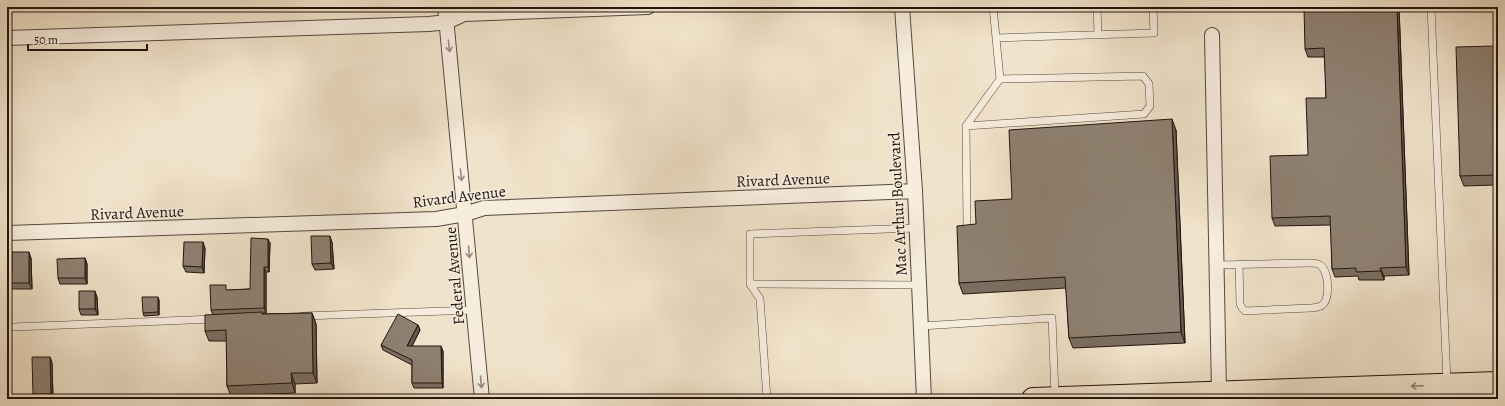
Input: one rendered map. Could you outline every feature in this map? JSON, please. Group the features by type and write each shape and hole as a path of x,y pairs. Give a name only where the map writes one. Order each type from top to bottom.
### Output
{"highway":[{"path":"1033,399 1219,392 1350,394 1447,385 1498,383"},
{"path":"1493,399 1498,393"}],"street":[{"name":"Federal Avenue","path":"445,7 482,399"},
{"path":"7,38 429,24 447,22 464,14 648,7"},
{"name":"Mac Arthur Boulevard","path":"902,7 915,191 924,399"},
{"path":"1212,35 1219,392"},
{"name":"Rivard Avenue","path":"7,233 436,219 465,214 484,208 915,191"}],"lane":[{"path":"967,224 966,126 1000,79 993,7"},
{"path":"1097,7 1098,35"},
{"path":"996,38 1154,32 1153,7"},
{"path":"1431,7 1447,385"},
{"path":"966,126 1144,114 1150,106 1149,84 1143,76 1000,79"},
{"path":"767,399 760,299 750,284 750,234 916,228"},
{"path":"1216,265 1239,264 1310,263 1319,264 1324,270 1326,278 1326,301 1321,306 1312,308 1245,311 1240,304 1239,264"},
{"path":"750,284 918,284"},
{"path":"299,316 474,310"},
{"path":"921,326 1052,318 1055,398"},
{"path":"13,327 220,319"}],"building":[{"path":"1304,7 1397,7 1406,267 1380,268 1381,271 1356,272 1356,268 1332,269 1330,216 1272,218 1270,156 1308,155 1306,98 1326,98 1324,48 1305,49"},
{"path":"1494,7 1498,7 1498,190 1496,190 1496,175 1460,176 1456,47 1495,46"},
{"path":"1172,119 1181,332 1069,338 1065,277 959,283 957,226 976,224 975,201 1012,199 1009,130"},
{"path":"311,236 330,236 331,263 312,264"},
{"path":"251,238 268,239 268,267 264,267 264,308 211,310 210,285 226,285 226,290 250,289"},
{"path":"184,242 203,242 202,267 183,266"},
{"path":"12,252 29,252 29,283 9,283 8,271 12,271"},
{"path":"85,258 85,278 58,278 57,259"},
{"path":"79,291 95,291 95,309 79,309"},
{"path":"142,297 158,297 158,312 143,313"},
{"path":"262,312 262,314 312,313 313,373 291,373 292,383 227,386 226,330 205,331 205,315"},
{"path":"398,314 418,325 407,346 441,346 442,383 412,383 412,360 381,345"},
{"path":"32,357 50,357 51,394 33,394"}]}
